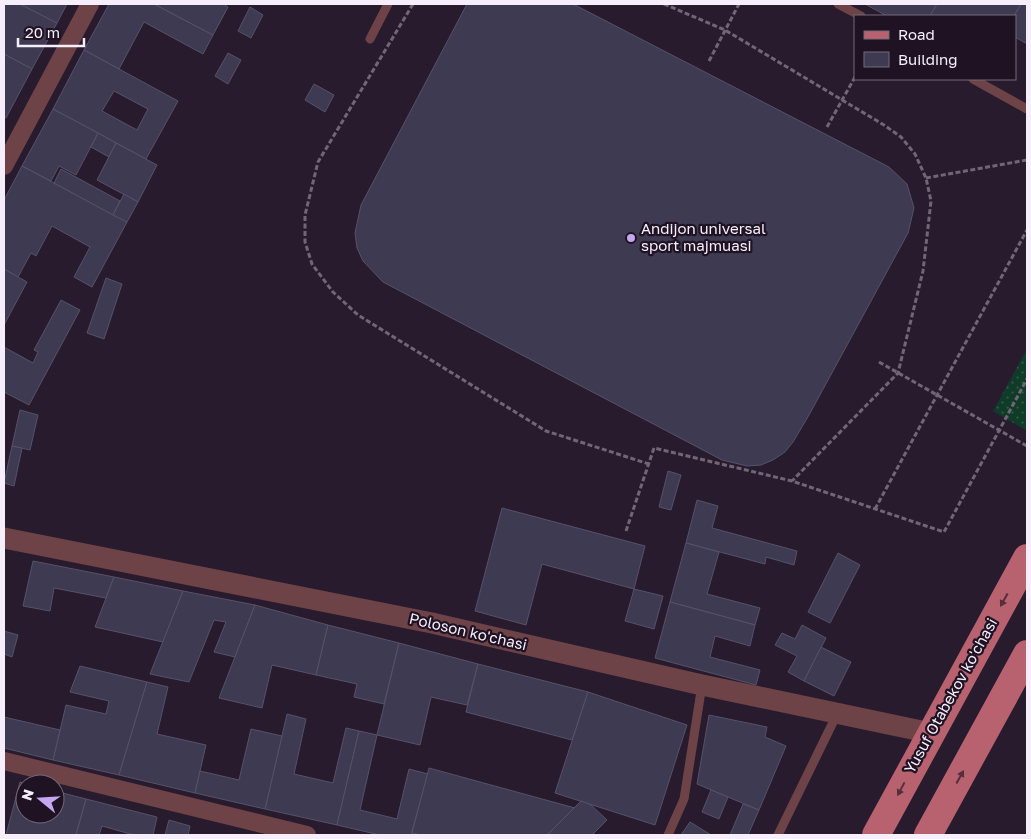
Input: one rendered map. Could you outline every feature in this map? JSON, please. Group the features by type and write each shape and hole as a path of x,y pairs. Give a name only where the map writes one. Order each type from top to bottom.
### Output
{"main road":[{"name":"Yusuf Otabekov ko'chasi","path":"876,835 1027,558"},
{"path":"928,835 1027,654"}],"street":[{"path":"4,166 90,4"},
{"name":"Poloson ko'chasi","path":"4,538 432,623 806,708 838,712 931,733"},
{"path":"4,761 307,835"}],"lane":[{"path":"370,38 388,4"},
{"path":"838,4 859,15"},
{"path":"975,80 1027,109"},
{"path":"668,835 684,799 702,685"},
{"path":"778,835 838,712"}],"path":[{"path":"413,4 318,162 310,186 305,214 305,242 312,264 333,292 358,315 546,431 649,464"},
{"path":"664,4 725,30 842,100 901,138 915,154 926,178 930,201 929,231 922,271 898,373 792,481"},
{"path":"709,61 739,4"},
{"path":"828,127 854,79"},
{"path":"926,178 1027,160"},
{"path":"875,509 1027,230"},
{"path":"879,362 1027,446"},
{"path":"626,531 654,448 792,481 944,532 1027,379"}],"green space":[{"path":"1027,349 1027,431 993,411"}],"building":[{"path":"4,4 20,4 57,23 32,69 4,54"},
{"path":"20,4 67,4 57,23"},
{"path":"109,4 154,4 213,35 203,54 144,22 119,69 84,50"},
{"path":"154,4 223,4 228,7 213,35"},
{"name":"Andijon universal sport majmuasi","path":"467,4 573,4 889,167 907,184 914,208 908,233 809,415 785,452 761,465 747,466 722,460 383,282 363,261 357,248 355,233 361,205"},
{"path":"865,4 937,4 931,15 885,15"},
{"path":"937,4 1021,4 1015,15 931,15"},
{"path":"1021,4 1027,4 1027,44 1016,38 1015,15"},
{"path":"250,7 263,15 251,38 238,31"},
{"path":"84,50 178,101 146,159 53,109","holes":["114,91 148,109 137,130 102,111"]},
{"path":"228,53 241,60 228,84 215,76"},
{"path":"4,54 32,69 6,118 4,117"},
{"path":"314,84 334,95 325,112 305,100"},
{"path":"53,109 98,133 76,175 59,166 51,181 22,166"},
{"path":"98,133 116,143 109,157 91,147"},
{"path":"116,143 157,165 138,202 97,180"},
{"path":"22,166 127,222 92,287 74,277 90,247 52,226 36,256 31,253 18,277 4,269 4,200"},
{"path":"61,169 120,201 113,215 54,183"},
{"path":"124,194 138,202 127,222 113,215"},
{"path":"4,269 27,282 4,325"},
{"path":"106,278 122,284 104,339 87,333"},
{"path":"61,300 80,310 29,405 4,392 4,347 33,363 38,352 34,350"},
{"path":"20,410 38,415 30,450 12,446"},
{"path":"12,446 22,448 14,486 4,483"},
{"path":"668,471 681,475 671,510 659,507"},
{"path":"697,500 718,506 712,528 797,551 794,565 766,557 765,564 686,543"},
{"path":"502,508 645,546 634,589 542,564 526,625 475,611"},
{"path":"686,543 719,552 707,594 760,608 755,625 670,602"},
{"path":"838,553 860,565 830,623 808,612"},
{"path":"33,561 114,577 106,598 54,588 50,611 23,606"},
{"path":"114,577 183,591 163,642 95,627"},
{"path":"634,589 663,596 654,629 625,621"},
{"path":"183,591 255,605 235,657 214,652 226,622 214,620 189,682 150,674"},
{"path":"670,602 755,625 750,646 715,636 710,657 760,670 756,685 655,658"},
{"path":"255,605 328,625 316,675 272,665 262,708 219,698"},
{"path":"328,625 399,643 384,704 354,697 357,684 316,675"},
{"path":"802,625 826,638 804,681 788,672 797,656 775,645 782,633 795,639"},
{"path":"4,631 18,635 12,657 4,654"},
{"path":"399,643 478,664 467,705 431,697 420,745 377,735"},
{"path":"821,647 851,662 834,696 804,681"},
{"path":"478,664 588,692 572,740 466,712"},
{"path":"80,666 147,682 119,775 53,760 66,705 106,714 109,701 70,692"},
{"path":"147,682 168,687 157,734 206,745 195,793 119,775"},
{"path":"588,692 687,725 655,825 555,793"},
{"path":"287,714 306,719 294,774 333,783 346,728 359,731 337,825 265,809"},
{"path":"709,715 767,727 765,737 786,746 759,810 697,784"},
{"path":"4,717 60,730 53,760 4,748"},
{"path":"251,729 282,736 265,809 195,793 200,771 239,780"},
{"path":"359,731 377,735 360,810 397,819 409,769 428,774 411,835 380,835 337,825"},
{"path":"429,768 575,808 547,835 421,835 412,833"},
{"path":"711,790 728,797 719,819 702,812"},
{"path":"65,794 86,799 76,835 6,835 15,801 15,824 65,824"},
{"path":"86,799 157,817 153,835 134,835 102,826 99,835 76,835"},
{"path":"581,801 591,805 607,820 592,835 547,835"},
{"path":"743,804 759,810 748,835 730,835"},
{"path":"169,820 190,826 188,835 165,835"},
{"path":"690,822 711,835 681,835"}],"place":[{"name":"Andijon universal sport majmuasi","path":"631,238"}]}
